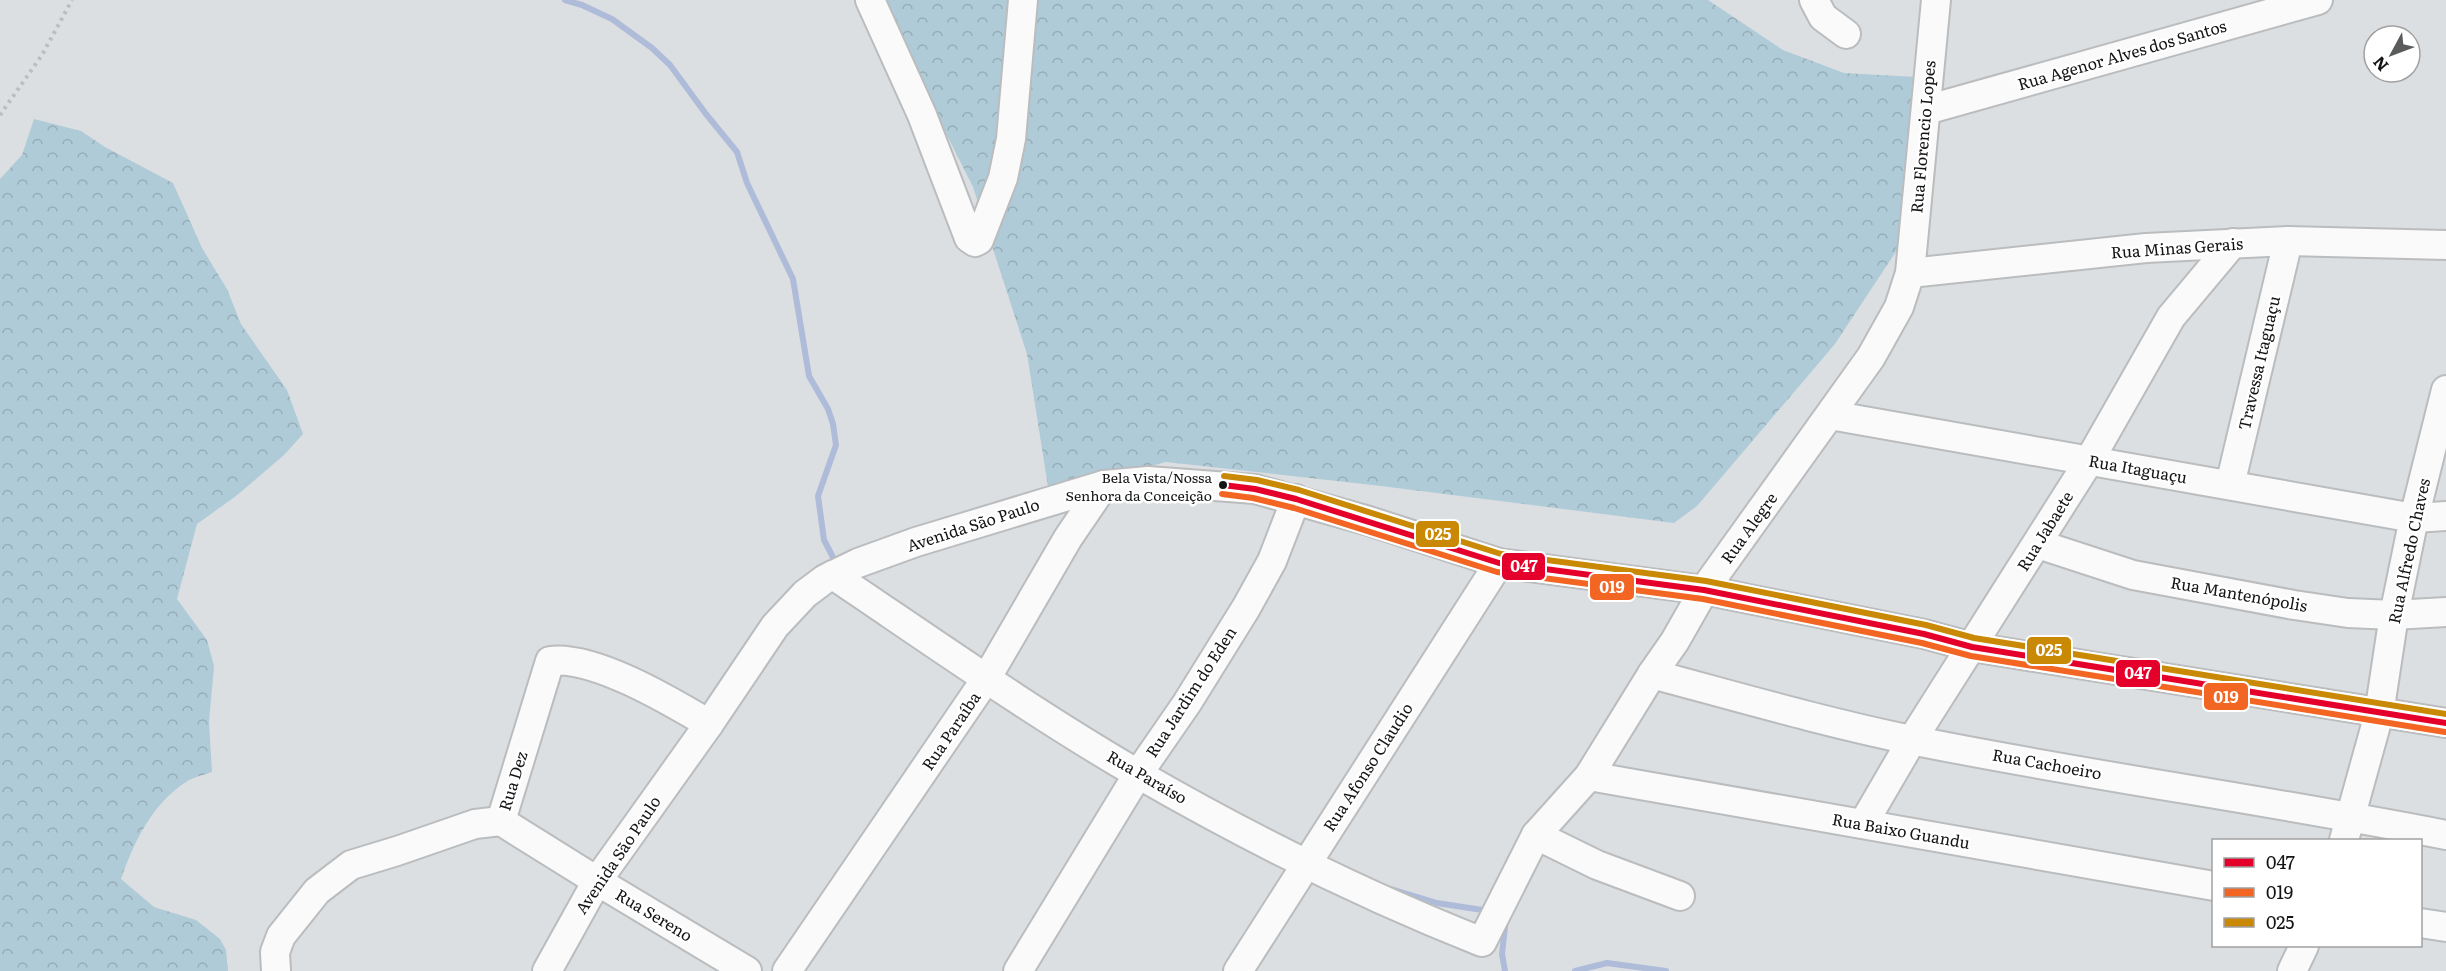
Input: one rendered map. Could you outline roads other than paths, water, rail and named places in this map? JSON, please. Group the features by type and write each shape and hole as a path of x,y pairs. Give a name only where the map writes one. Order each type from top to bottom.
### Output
{"street":[{"path":"870,0 922,115 969,238 975,242 979,240 1003,178 1011,139 1023,0"},
{"path":"1814,0 1823,17 1846,34"},
{"name":"Rua Florencio Lopes","path":"1910,273 1936,0"},
{"name":"Rua Agenor Alves dos Santos","path":"1926,110 2318,0"},
{"name":"Travessa Itaguaçu","path":"2230,485 2288,242"},
{"name":"Rua Minas Gerais","path":"1910,273 2146,248 2233,243 2446,245"},
{"name":"Rua Jabaete","path":"1863,825 1912,740 2089,461 2171,317 2233,243"},
{"name":"Rua Alegre","path":"1482,942 1536,835 1588,776 1652,674 1676,641 1704,590 1871,357 1890,325 1902,299 1910,273"},
{"name":"Rua Alfredo Chaves","path":"2348,829 2379,714 2394,615 2414,518 2442,426 2446,390"},
{"name":"Rua Itaguaçu","path":"1830,415 2414,518 2446,516"},
{"name":"Avenida São Paulo","path":"547,971 597,881 709,724 775,626 805,594 833,575 858,563 916,542 1104,485 1148,481 1255,489 1499,563 1704,590 1924,634 1972,647 2446,723"},
{"name":"Rua Paraíba","path":"787,971 986,679 1068,538 1104,485"},
{"name":"Rua Jardim do Eden","path":"1018,971 1138,774 1246,608 1272,561 1296,500"},
{"name":"Rua Mantenópolis","path":"2038,544 2133,575 2348,614 2394,615 2446,612"},
{"name":"Rua Afonso Claudio","path":"1238,971 1499,563"},
{"name":"Rua Paraíso","path":"833,575 986,679 1138,774 1306,865 1422,918 1482,942"},
{"name":"Rua Dez","path":"276,971 275,952 281,936 317,891 344,869 475,824 501,821 550,661 592,667 624,679 652,691 709,724"},
{"name":"Rua Cachoeiro","path":"1652,674 1806,716 1912,740 2348,829 2446,836"},
{"name":"Rua Baixo Guandu","path":"1588,776 2212,886"},
{"name":"Rua Sereno","path":"501,821 747,971"},
{"path":"1536,835 1597,865 1680,896"},
{"path":"2422,923 2446,927"},
{"path":"2292,971 2303,947"}],"waterway":[{"path":"565,0 612,19 652,48 670,65 737,152 747,183 793,279 809,376 828,409 833,424 836,445 818,496 824,540 837,565"},
{"path":"1391,889 1437,903 1489,911"},
{"path":"1505,971 1502,954 1506,918"},
{"path":"1575,971 1607,963 1666,971"}],"place":[{"name":"Bela Vista/Nossa Senhora da Conceição","path":"1223,485"}]}
